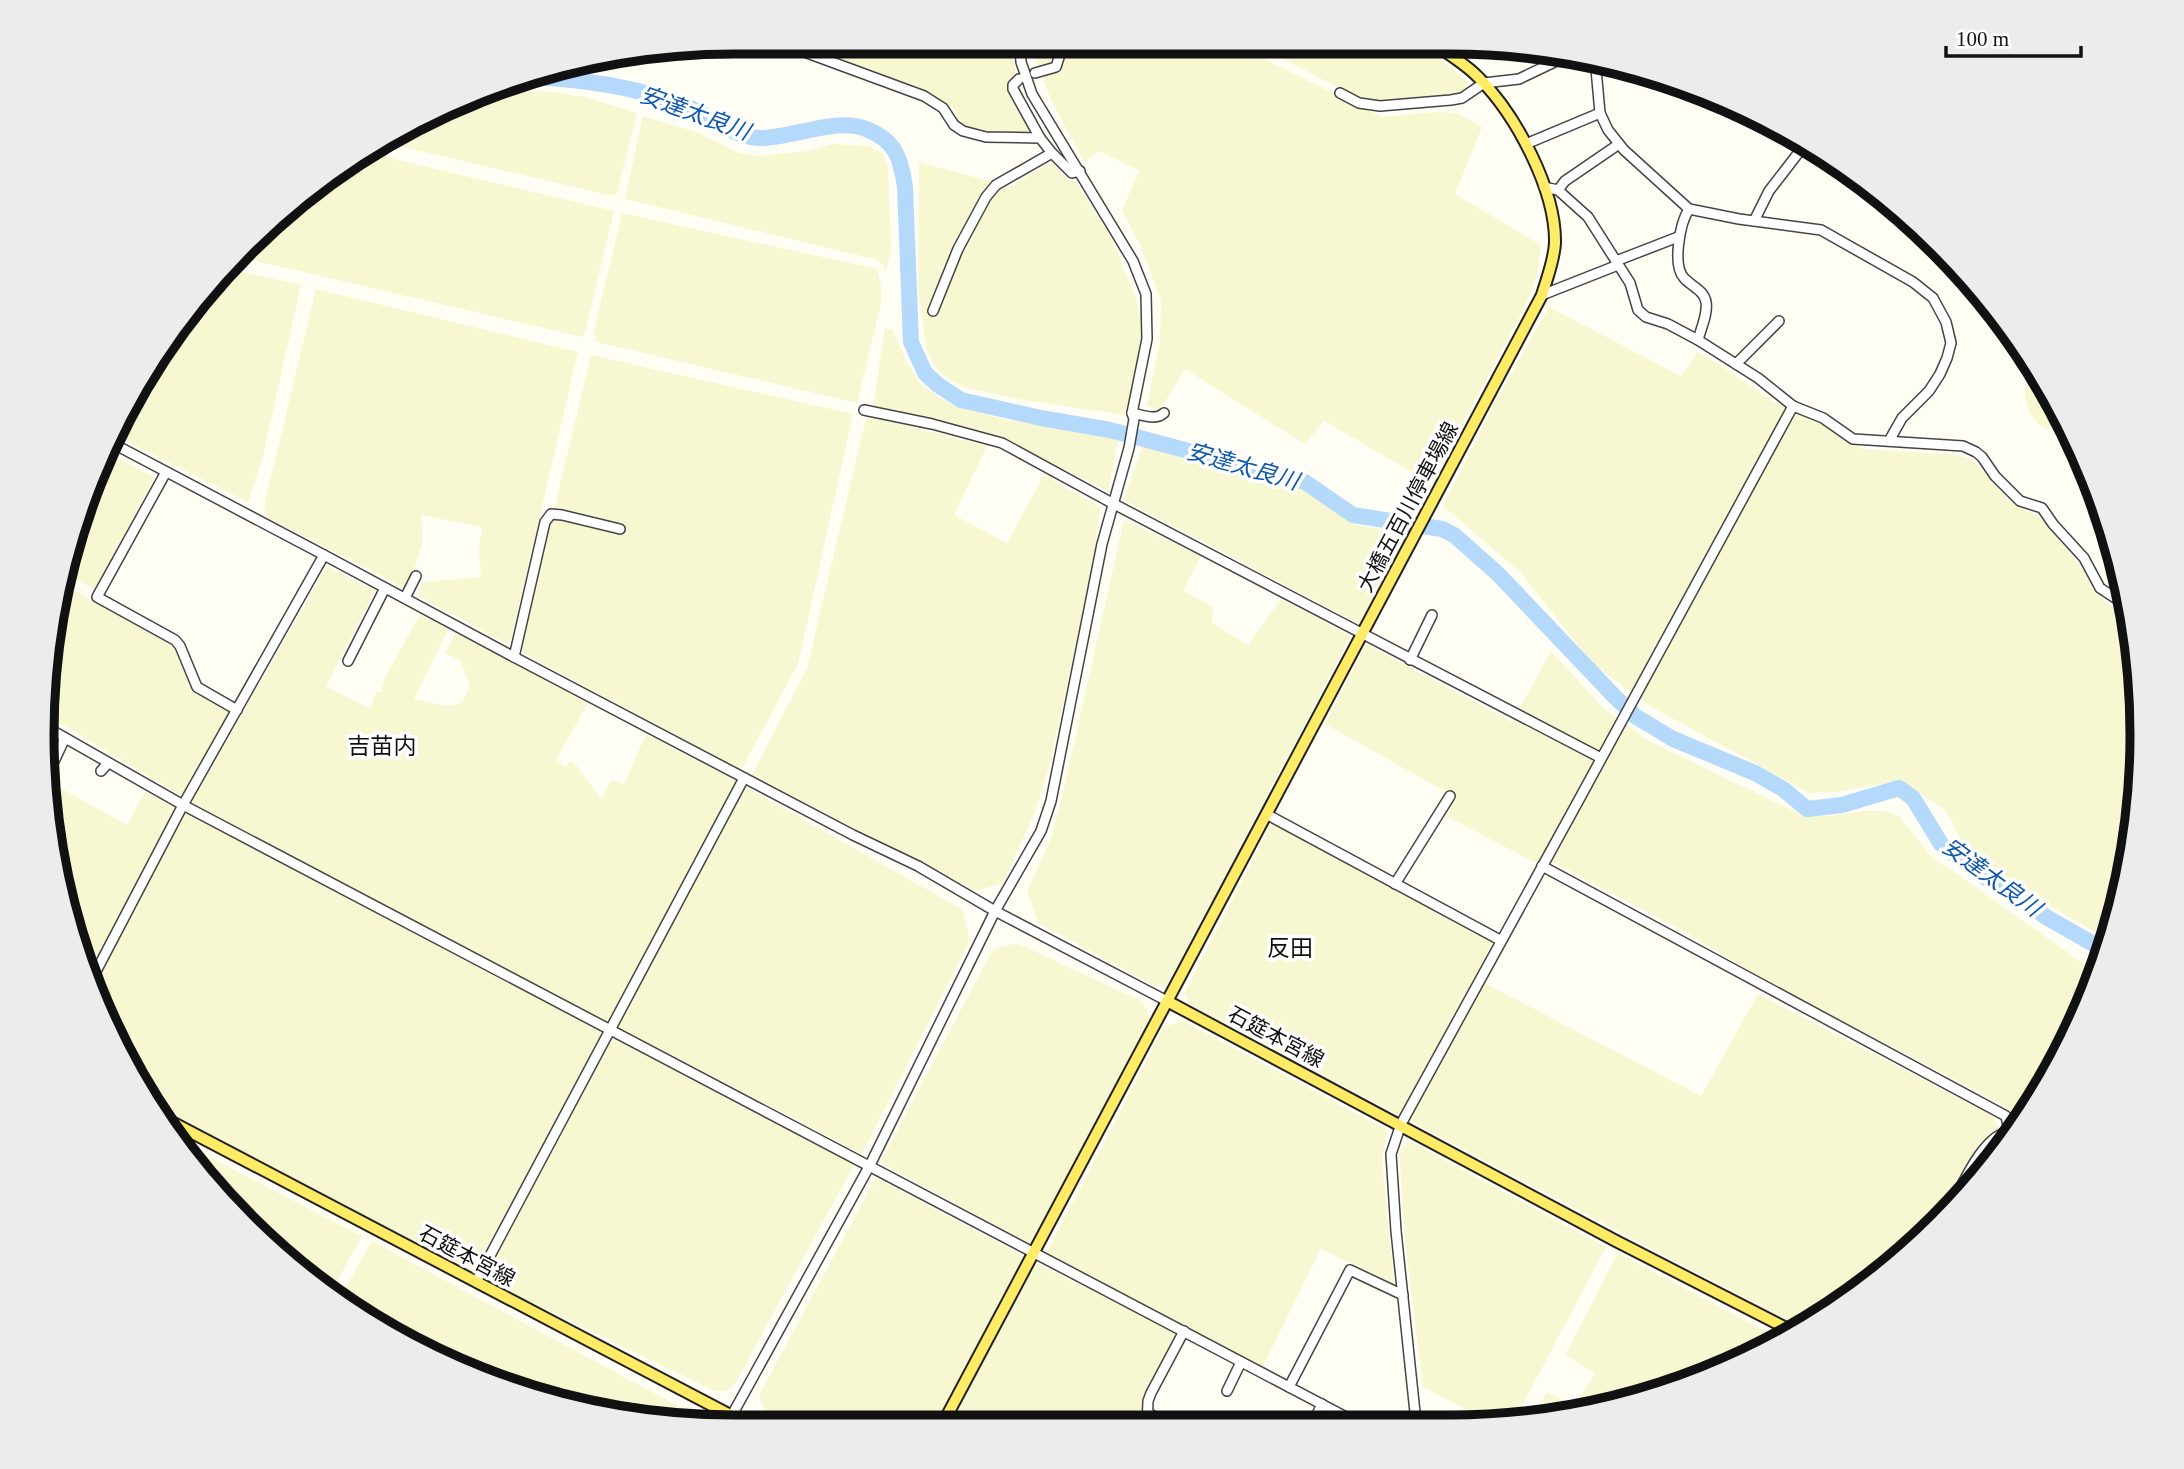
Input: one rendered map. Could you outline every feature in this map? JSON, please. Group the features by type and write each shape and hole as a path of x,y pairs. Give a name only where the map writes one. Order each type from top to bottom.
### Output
{"main road":[{"name":"大橋五百川停車場線","path":"1167,1001 1268,816 1542,295 1553,258 1555,241 1545,187 1526,144 1484,83 1448,54"},
{"name":"石筵本宮線","path":"1167,1001 1616,1241 1784,1327"},
{"path":"948,1415 1167,1001"},
{"name":"石筵本宮線","path":"179,1126 717,1414"}],"street":[{"path":"809,54 925,96 943,108 954,125 963,131 986,137 1040,138"},
{"path":"732,1415 870,1165 995,911 1041,831 1051,801 1112,503 1129,448 1147,340 1146,293 1133,261 1032,94 1021,54"},
{"path":"1035,73 1056,67 1060,54"},
{"path":"1340,93 1359,103 1387,106 1462,98 1484,83 1519,79 1554,63"},
{"path":"1596,70 1600,113 1608,130 1619,144 1689,209 1821,230 1913,282 1933,298 1946,322 1951,343 1947,358 1929,391 1902,418 1889,441"},
{"path":"1018,79 1013,89 1040,138 1072,173 1080,171"},
{"path":"1526,144 1600,113"},
{"path":"1558,190 1565,181 1619,144"},
{"path":"1754,221 1769,191 1800,151"},
{"path":"933,311 958,249 986,197 996,185 1052,153"},
{"path":"1545,187 1558,190 1588,217 1630,284 1638,310 1646,317 1668,324 1698,340 1758,378 1793,406 1824,418 1853,439 1963,446 1976,452 1995,476 2020,500 2042,508 2084,558 2100,588 2116,599"},
{"path":"1689,209 1678,237 1682,277 1706,299 1698,340"},
{"path":"1542,295 1678,237"},
{"path":"1736,364 1779,321"},
{"path":"1415,1415 1396,1231 1391,1154 1401,1124 1793,406"},
{"path":"864,410 1002,443 1410,660 1601,758"},
{"path":"1133,416 1161,416 1164,413"},
{"path":"118,446 744,778 918,866 995,911 1167,1001"},
{"path":"166,472 97,597 175,640 197,687 237,710"},
{"path":"514,657 545,522 551,513 620,529"},
{"path":"97,970 183,805 324,555"},
{"path":"405,598 416,576"},
{"path":"348,661 385,588"},
{"path":"1410,660 1432,615"},
{"path":"54,732 183,805 1343,1415"},
{"path":"55,759 65,738"},
{"path":"101,771 108,763"},
{"path":"476,1283 744,778"},
{"path":"1395,884 1450,796"},
{"path":"1268,816 1500,940"},
{"path":"1542,866 2006,1116 2008,1122"},
{"path":"1973,1168 1984,1149 1993,1144"},
{"path":"1289,1387 1350,1270 1403,1295"},
{"path":"1152,1415 1148,1413 1151,1393 1184,1331"},
{"path":"1227,1391 1241,1362"},
{"path":"1317,1415 1322,1404"}],"green space":[{"path":"820,54 1012,54 1017,77 1037,131 1025,135 989,134 969,130 958,123 954,109 941,100"},
{"path":"1254,54 1382,117 1436,112 1457,113 1482,127 1455,194 1541,245 1537,274 1525,307 1431,483 1324,421 1305,444 1185,369 1160,410 1147,406 1160,341 1161,301 1142,249 1122,210 1139,171 1100,151 1084,162 1052,102 1034,56"},
{"path":"1275,54 1435,54 1469,83 1464,92 1457,96 1392,103 1361,100"},
{"path":"546,91 585,97 637,113 617,194 612,196 395,145 434,124 510,92"},
{"path":"643,116 699,133 736,152 756,156 807,151 832,144 868,146 883,153 888,166 891,249 886,273 878,260 625,199"},
{"path":"378,155 614,211 582,337 248,259 320,195"},
{"path":"919,162 1010,187 1041,168 1053,164 1067,179 1076,182 1111,238 1136,298 1142,328 1137,368 1125,415 1017,399 963,387 936,368 926,349 918,287"},
{"path":"622,213 877,269 881,303 857,403 596,342 594,331"},
{"path":"237,271 301,285 262,460 248,502 122,439 145,394 169,357 195,320"},
{"path":"316,289 578,352 511,640 507,644 418,596 422,582 481,577 479,551 482,527 421,515 423,540 408,590 267,517 264,506"},
{"path":"1549,307 1681,376 1698,352 1771,400 1865,449 1957,455 1973,460 2009,501 2039,517 2085,570 2096,594 2118,611 2124,646 2130,734 2128,779 2117,867 2100,934 1995,870 1963,844 1946,811 1902,781 1834,792 1810,793 1655,709 1594,665 1520,572 1443,506 1492,408"},
{"path":"885,328 893,330 907,363 921,384 957,407 1007,420 1089,432 1118,440 1108,491 992,435 873,406"},
{"path":"591,355 853,414 798,664 741,770 525,654 521,649"},
{"path":"2026,374 2054,423 2048,430 2036,422 2030,413 2025,399"},
{"path":"873,417 987,446 954,515 1007,543 1044,475 1100,507 1094,561 1050,764 1035,812 1003,883 976,891 752,775 807,668 866,418"},
{"path":"1143,444 1285,482 1300,488 1357,525 1408,536 1359,624 1124,500"},
{"path":"114,457 154,477 96,590 72,578 90,516"},
{"path":"1124,520 1201,556 1183,591 1213,607 1212,623 1248,645 1281,599 1351,636 1167,985 1155,986 1038,923 1027,891 1051,838 1059,810"},
{"path":"327,566 375,591 326,687 370,708 376,692 381,692 385,678 420,614 449,628 414,699 445,706 462,703 470,686 460,660 445,653 456,632 588,703 556,760 566,767 570,761 577,766 601,799 612,780 624,784 646,734 737,781 608,1022 191,803"},
{"path":"70,588 167,640 173,646 193,692 229,712 183,797 55,720 60,646"},
{"path":"1366,644 1512,722 1551,651 1604,709 1649,741 1802,815 1833,816 1884,811 1899,816 1930,855 2089,967 2060,1035 2039,1075 2013,1115 1998,1102 1771,984 1685,932 1555,863 1534,862 1446,816 1457,798 1325,724"},
{"path":"57,786 127,825 145,792 177,809 94,965 77,911 67,867"},
{"path":"744,786 962,909 970,940 862,1154 618,1027"},
{"path":"185,813 603,1031 473,1275 173,1117 145,1075 124,1035 98,975"},
{"path":"1272,822 1493,942 1475,978 1701,1096 1758,994 1993,1116 2003,1130 1931,1216 1864,1274 1792,1323 1189,1004 1185,992"},
{"path":"1017,943 1143,1002 1150,1018 1031,1244 880,1163 993,949"},
{"path":"1183,1021 1387,1130 1382,1158 1394,1284 1321,1249 1263,1366 1046,1254 1164,1027"},
{"path":"613,1038 854,1165 736,1382 724,1391 715,1391 482,1279"},
{"path":"1409,1141 1606,1247 1519,1411 1476,1414 1423,1387 1406,1248 1399,1152"},
{"path":"196,1150 362,1236 335,1285 253,1216"},
{"path":"876,1178 1042,1266 1179,1333 1147,1394 1143,1405 1143,1415 766,1415 759,1395"},
{"path":"372,1241 691,1413 602,1402 516,1379 434,1345 394,1324 344,1291"},
{"path":"1618,1253 1771,1334 1710,1363 1668,1379 1577,1403 1595,1373 1565,1355"},
{"path":"1547,1392 1571,1404 1538,1409"}],"waterway":[{"name":"安達太良川","path":"553,79 590,82 666,99 751,137 773,137 842,125 876,133 895,151 901,167 905,187 911,342 925,373 938,385 961,400 1110,430 1305,482 1353,515 1442,529 1454,535 1497,573 1635,716 1673,739 1755,773 1783,789 1807,809 1842,805 1899,788 1913,798 1941,844 1983,876 2096,946"}],"district":[{"name":"吉苗内","path":"382,746"},
{"name":"反田","path":"1290,948"}]}
